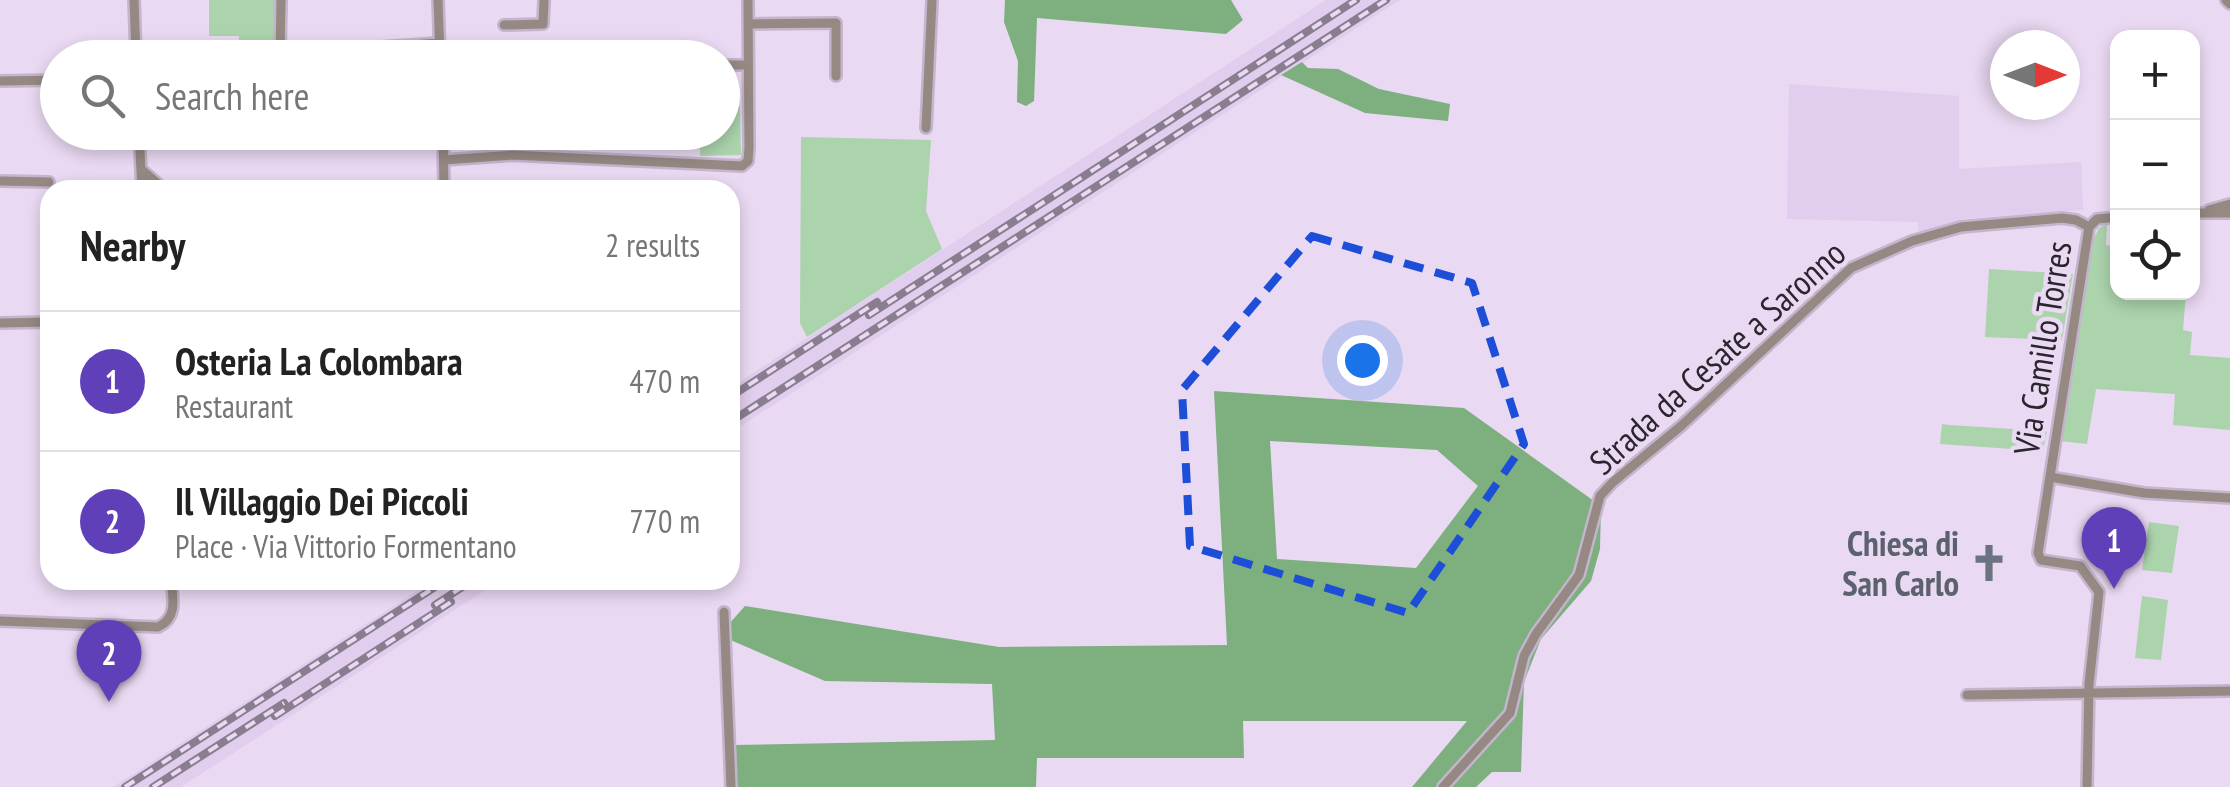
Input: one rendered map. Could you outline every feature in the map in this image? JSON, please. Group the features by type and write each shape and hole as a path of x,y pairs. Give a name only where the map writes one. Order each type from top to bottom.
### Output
{"street":[{"path":"134,0 135,40"},
{"path":"280,0 280,40"},
{"path":"438,0 439,40"},
{"path":"504,26 543,24 544,0"},
{"path":"444,160 512,155 742,166 748,161 748,0"},
{"path":"926,128 932,0"},
{"path":"748,24 836,23 836,76"},
{"path":"740,66 748,66"},
{"path":"0,81 40,80"},
{"path":"140,150 141,180"},
{"path":"444,150 444,180"},
{"path":"140,168 153,180"},
{"path":"0,181 40,182"},
{"path":"2200,211 2230,204"},
{"path":"2200,212 2230,213"},
{"name":"Strada da Cesate a Saronno","path":"1443,787 1510,713 1524,656 1579,575 1598,502 1605,490 1680,426 1837,278 1868,258 1960,227 2070,218 2089,227"},
{"path":"2089,227 2097,219 2110,218"},
{"name":"Via Camillo Torres","path":"2089,227 2038,556 2080,566 2099,592 2090,695"},
{"path":"0,323 40,322"},
{"path":"2050,477 2144,493 2230,498"},
{"path":"0,621 149,628 166,623 173,611 172,590"},
{"path":"724,612 731,787"},
{"path":"1967,696 2230,691"},
{"path":"2087,787 2090,695"}],"highlighted area":[{"path":"1312,236 1472,283 1524,444 1408,613 1190,546 1182,390"}],"shaded area":[{"path":"1326,0 1400,0 740,427 740,381"},
{"path":"1789,84 1959,96 1959,169 2081,162 2083,210 1961,219 1960,233 1919,241 1918,222 1787,219"},
{"path":"418,590 486,590 181,787 113,787"}],"green space":[{"path":"209,0 276,0 275,40 209,36"},
{"path":"1005,0 1231,0 1243,20 1226,34 1037,18 1034,101 1026,106 1017,102 1018,61 1004,22"},
{"path":"1302,62 1308,68 1338,69 1379,89 1450,104 1448,121 1365,113 1281,75"},
{"path":"740,106 741,155 700,156 700,150 740,150"},
{"path":"801,137 931,140 926,211 942,249 807,337 800,323"},
{"path":"2107,224 2110,300 2185,300 2183,330 2192,332 2190,355 2230,358 2230,430 2173,425 2175,394 2096,389 2087,444 2060,441 2094,238 2099,228"},
{"path":"1989,269 2073,274 2062,340 1985,337"},
{"path":"1214,391 1464,408 1601,506 1600,549 1591,581 1541,639 1524,682 1521,772 1492,772 1476,787 1412,787 1467,721 1243,721 1244,758 1037,758 1036,787 737,787 734,745 995,740 992,684 825,681 719,635 745,606 999,647 1227,645","holes":["1270,441 1437,450 1478,486 1416,568 1277,559"]},
{"path":"1942,424 2047,431 2043,451 1940,444"},
{"path":"2149,522 2179,526 2172,573 2142,570"},
{"path":"2142,596 2168,600 2161,660 2135,658"}],"railway":[{"path":"869,315 1356,0"},
{"path":"740,416 1386,0"},
{"path":"740,391 877,302"},
{"path":"125,787 430,590"},
{"path":"435,605 458,590"},
{"path":"275,716 451,602"},
{"path":"153,787 284,703"}],"place":[{"name":"Chiesa di San Carlo","path":"1989,563"},
{"name":"Osteria La Colombara","path":"2114,589"},
{"name":"Il Villaggio Dei Piccoli","path":"109,702"}]}
